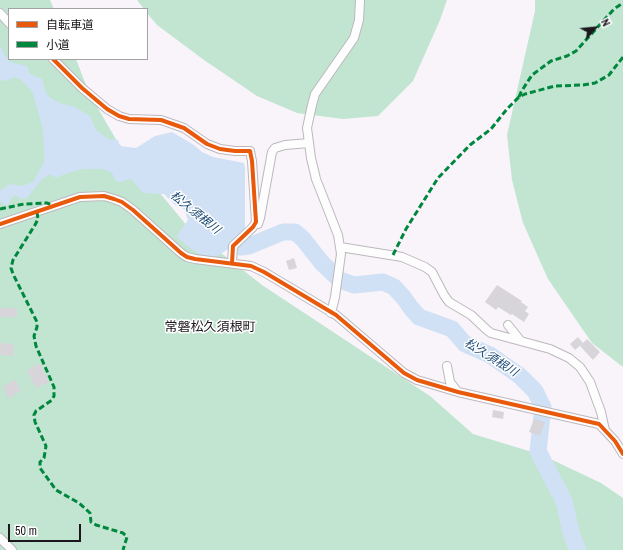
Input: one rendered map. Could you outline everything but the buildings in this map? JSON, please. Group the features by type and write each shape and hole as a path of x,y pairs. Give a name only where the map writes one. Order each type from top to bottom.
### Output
{"street":[{"path":"331,313 340,267 340,247 338,235 316,179 307,128 315,94 354,38 359,20 360,0"},
{"path":"0,14 8,22"},
{"path":"54,60 82,88 107,109 118,116 128,119 161,120 184,128 206,144 220,149 250,151 252,161 255,224"},
{"path":"232,263 233,246 255,224 259,222 273,150 285,145 309,143"},
{"path":"0,224 80,197 104,196 122,202 133,210 180,253 195,259 232,263 259,269 331,313 404,372 417,380 458,392 599,424 615,441 623,454"},
{"path":"340,247 402,257 425,267 432,272 449,302 471,315 491,333 556,351 576,362 590,382 601,412 605,430"},
{"path":"508,326 520,340"},
{"path":"447,366 450,382 458,392"},
{"path":"0,538 12,550"}],"green space":[{"path":"0,0 50,0 54,8 8,8 8,60 76,60 89,93 117,141 188,227 262,285 430,396 473,434 542,455 601,483 623,498 623,550 0,550"},
{"path":"137,0 447,0 440,20 413,81 378,116 343,119 297,113 257,96 204,60 157,25 148,14 148,8 143,8"},
{"path":"535,0 623,0 623,367 592,343 548,279 523,223 512,180 507,135 535,11"}],"water":[{"path":"0,45 5,56 10,62 27,66 30,74 42,79 45,91 50,98 62,104 73,106 90,116 96,130 110,140 118,140 120,146 136,148 155,136 172,132 194,145 202,152 213,157 244,163 245,232 224,252 208,259 193,250 179,239 177,235 188,220 184,209 175,205 164,194 143,193 130,179 120,182 116,181 112,173 103,169 83,169 58,177 54,177 51,174 42,179 28,197 24,199 19,198 16,195 12,197 8,205 5,205 0,201 0,191 10,184 22,186 33,182 44,162 44,148 41,122 33,94 30,89 20,79 15,77 5,81 1,80"}],"waterway":[{"name":"松久須根川","path":"219,236 241,247 249,246 283,232 295,232 303,239 322,263 340,280 354,285 383,282 394,287 419,317 452,329 465,344 490,355 520,376 535,391 543,407 538,451 564,501 572,536 578,550"}],"marked path":[{"path":"519,97 532,75 551,61 567,56 576,51 614,9 623,3"},
{"path":"393,255 406,229 438,178 470,145 491,129 519,97 555,86 595,83 609,75 623,57"},
{"path":"0,209 24,204 47,203 52,205"},
{"path":"37,212 38,219 13,260 11,268 37,322 34,336 36,346 54,387 54,396 52,400 36,411 34,415 35,422 46,446 44,458 40,462 40,468 56,490 79,503 90,513 91,522 96,525 123,533 127,537 123,550"}],"cycle path":[{"path":"54,60 82,88 107,109 119,116 129,119 161,120 184,128 207,144 220,149 250,151 256,222 253,227 233,246 232,263"},
{"path":"0,224 80,197 104,196 114,199 122,202 133,210 187,257 251,266 264,272 336,315 404,373 417,380 458,392 599,424 615,441 623,454"}],"district":[{"name":"常磐松久須根町","path":"210,328"}]}
